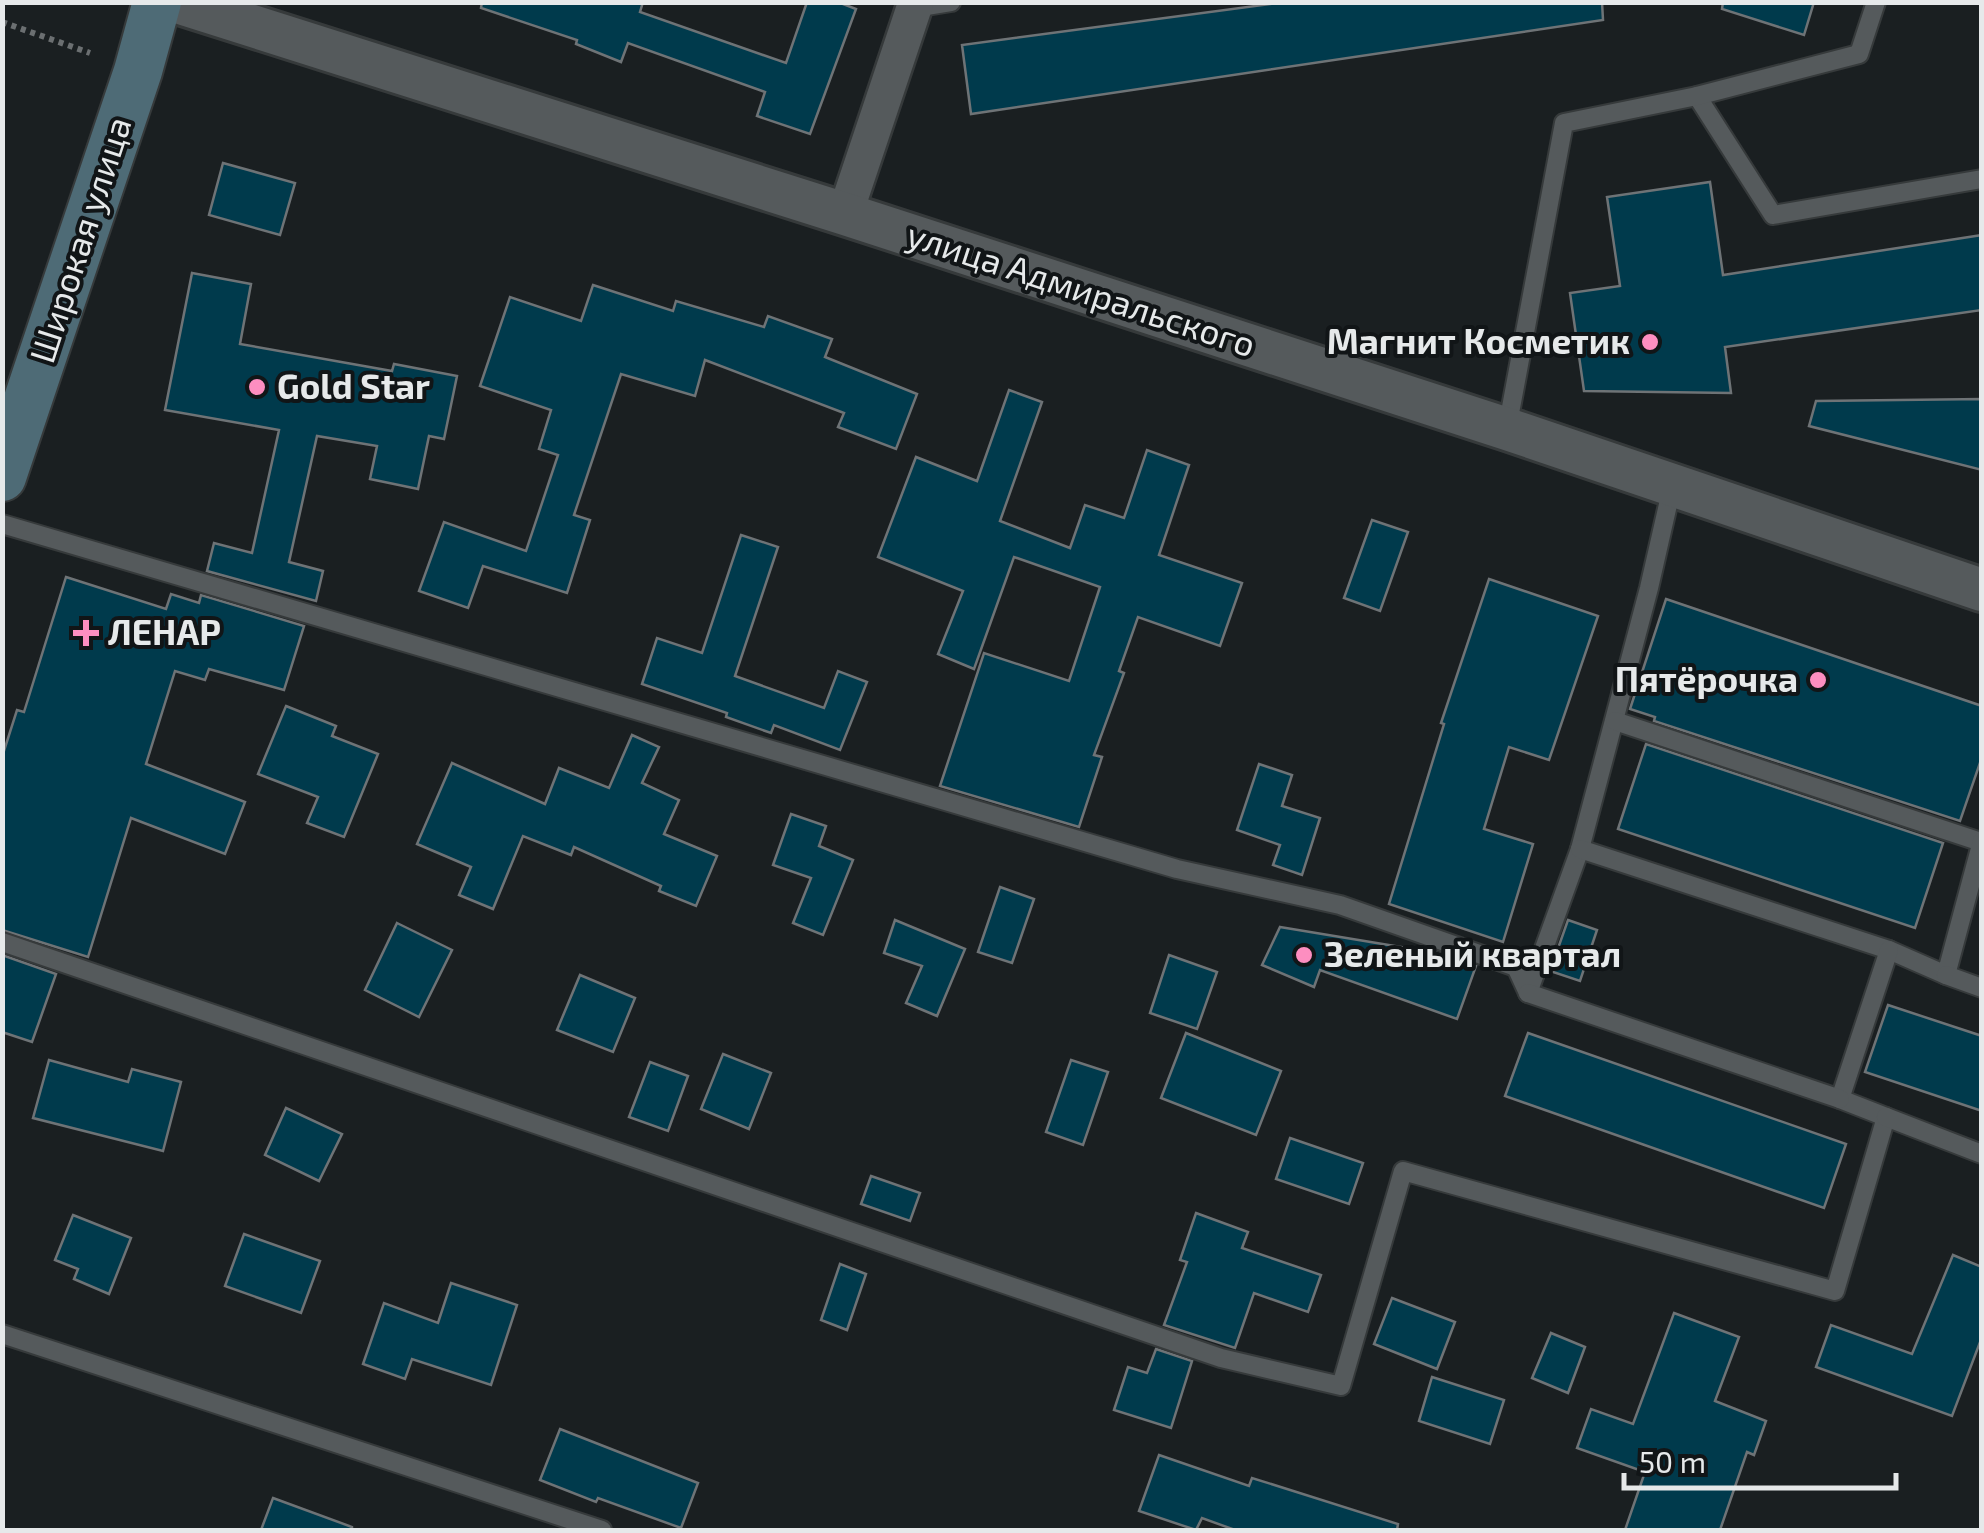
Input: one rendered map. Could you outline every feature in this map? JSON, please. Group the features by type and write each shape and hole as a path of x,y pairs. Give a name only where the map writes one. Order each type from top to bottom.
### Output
{"main road":[{"name":"Широкая улица","path":"2,477 138,71 157,2"}],"street":[{"name":"улица Адмиральского","path":"177,2 1507,429 1982,590"},
{"path":"845,214 915,5"}],"lane":[{"path":"915,5 951,2"},
{"path":"1507,429 1564,123 1698,96 1859,54 1876,2"},
{"path":"1698,96 1773,214 1982,179"},
{"path":"1528,992 1580,849 1672,487"},
{"path":"2,524 1177,869 1340,905 1516,967 1528,992 1840,1099 1982,1154"},
{"path":"1615,721 1981,842 1946,975"},
{"path":"1580,849 1889,950 1982,988"},
{"path":"2,942 1221,1358 1341,1386 1403,1171 1835,1290 1886,1117"},
{"path":"1840,1099 1889,950"},
{"path":"2,1334 602,1530"}],"path":[{"path":"2,22 90,53"}],"building":[{"path":"482,2 643,2 640,12 786,63 807,2 838,2 856,9 810,134 757,116 765,92 628,43 621,62 576,44 577,40 481,8"},
{"path":"1285,2 1602,2 1603,20 971,114 962,45"},
{"path":"1723,2 1814,2 1804,35 1722,9"},
{"path":"223,163 295,183 280,235 209,215"},
{"path":"1710,182 1723,275 1982,235 1982,310 1725,347 1731,393 1584,391 1570,293 1620,286 1607,197"},
{"path":"192,273 251,284 240,344 392,371 394,364 457,376 444,439 429,436 418,489 370,479 377,446 317,436 289,562 323,571 316,601 207,571 214,543 252,553 279,430 165,410"},
{"path":"593,285 673,311 676,301 764,327 768,316 832,339 825,357 917,394 896,449 838,427 844,413 705,360 695,396 621,374 574,515 590,520 567,593 483,566 468,608 419,591 444,522 526,551 558,455 539,449 551,410 480,386 510,297 581,321"},
{"path":"1009,390 1042,402 1000,521 1070,548 1085,505 1124,518 1147,450 1189,465 1159,555 1242,583 1220,646 1138,617 1119,671 1124,673 1094,755 1102,757 1079,827 940,786 984,653 1069,681 1100,587 1014,557 974,669 938,654 963,591 878,557 916,457 977,481"},
{"path":"1982,399 1982,470 1809,426 1816,401"},
{"path":"1372,520 1408,532 1380,611 1344,598"},
{"path":"741,535 778,547 735,676 824,708 838,671 867,682 840,750 774,725 771,733 726,717 727,713 642,684 657,638 702,653"},
{"path":"66,577 166,609 171,594 199,603 201,595 304,626 284,690 209,669 205,680 175,671 146,764 245,802 225,854 131,818 88,957 2,930 2,757 17,710 24,712"},
{"path":"1489,579 1598,616 1549,760 1509,747 1484,829 1533,844 1503,942 1389,904 1444,724 1441,723"},
{"path":"1666,599 1982,706 1982,757 1960,821 1654,721 1655,717 1630,709"},
{"path":"286,706 336,726 332,736 378,754 344,837 307,823 318,797 258,774"},
{"path":"632,735 659,747 642,783 679,800 664,834 717,856 696,906 574,847 571,855 523,836 493,909 459,895 471,867 417,844 452,763 545,804 559,768 609,788"},
{"path":"1646,744 1943,843 1915,928 1618,829"},
{"path":"1259,764 1292,775 1282,806 1320,818 1302,875 1273,865 1280,845 1237,830"},
{"path":"791,814 826,826 819,846 853,860 823,935 793,923 811,878 773,865"},
{"path":"1000,887 1034,899 1012,963 978,952"},
{"path":"895,920 965,949 937,1016 906,1003 922,966 884,953"},
{"path":"1568,920 1597,930 1580,981 1550,971"},
{"path":"397,923 452,950 419,1017 365,990"},
{"path":"1280,927 1443,954 1476,966 1457,1019 1320,970 1314,987 1262,965"},
{"path":"2,955 56,974 32,1042 2,1032"},
{"path":"1169,955 1217,972 1197,1029 1150,1013"},
{"path":"580,975 635,998 613,1052 557,1030"},
{"path":"1888,1005 1982,1036 1982,1111 1865,1072"},
{"path":"1186,1033 1281,1071 1256,1135 1161,1098"},
{"path":"1528,1033 1846,1144 1824,1208 1505,1096"},
{"path":"723,1054 771,1073 749,1129 701,1109"},
{"path":"49,1060 128,1082 132,1069 181,1082 163,1151 33,1118"},
{"path":"1071,1060 1108,1072 1083,1145 1046,1132"},
{"path":"650,1062 688,1076 668,1131 629,1117"},
{"path":"286,1108 342,1134 319,1181 265,1155"},
{"path":"1290,1138 1363,1163 1349,1204 1276,1179"},
{"path":"871,1176 920,1193 910,1221 861,1204"},
{"path":"1196,1213 1248,1232 1242,1248 1321,1275 1308,1312 1254,1293 1235,1348 1164,1325 1187,1262 1180,1260"},
{"path":"73,1215 131,1238 109,1294 74,1279 78,1269 55,1260"},
{"path":"244,1234 320,1261 301,1313 225,1286"},
{"path":"1953,1255 1982,1267 1982,1337 1952,1416 1816,1367 1831,1325 1912,1354"},
{"path":"840,1264 866,1274 847,1330 821,1320"},
{"path":"451,1283 517,1305 491,1385 412,1359 405,1379 363,1364 384,1303 438,1323"},
{"path":"1392,1298 1455,1322 1437,1369 1374,1344"},
{"path":"1674,1313 1739,1337 1715,1401 1766,1421 1754,1455 1747,1452 1720,1530 1625,1530 1645,1472 1577,1448 1591,1409 1633,1424"},
{"path":"1551,1333 1585,1347 1568,1393 1532,1378"},
{"path":"1156,1349 1192,1361 1171,1428 1114,1410 1128,1367 1147,1373"},
{"path":"1432,1377 1504,1400 1490,1444 1419,1421"},
{"path":"560,1429 698,1483 681,1528 540,1480"},
{"path":"1159,1455 1249,1486 1252,1478 1398,1524 1397,1530 1235,1530 1202,1518 1196,1530 1139,1511"},
{"path":"273,1498 352,1527 352,1530 261,1530"}],"place":[{"name":"Магнит Косметик","path":"1650,342"},
{"name":"Gold Star","path":"257,387"},
{"name":"ЛЕНАР","path":"86,633"},
{"name":"Пятёрочка","path":"1818,680"},
{"name":"Зеленый квартал","path":"1304,955"}]}
